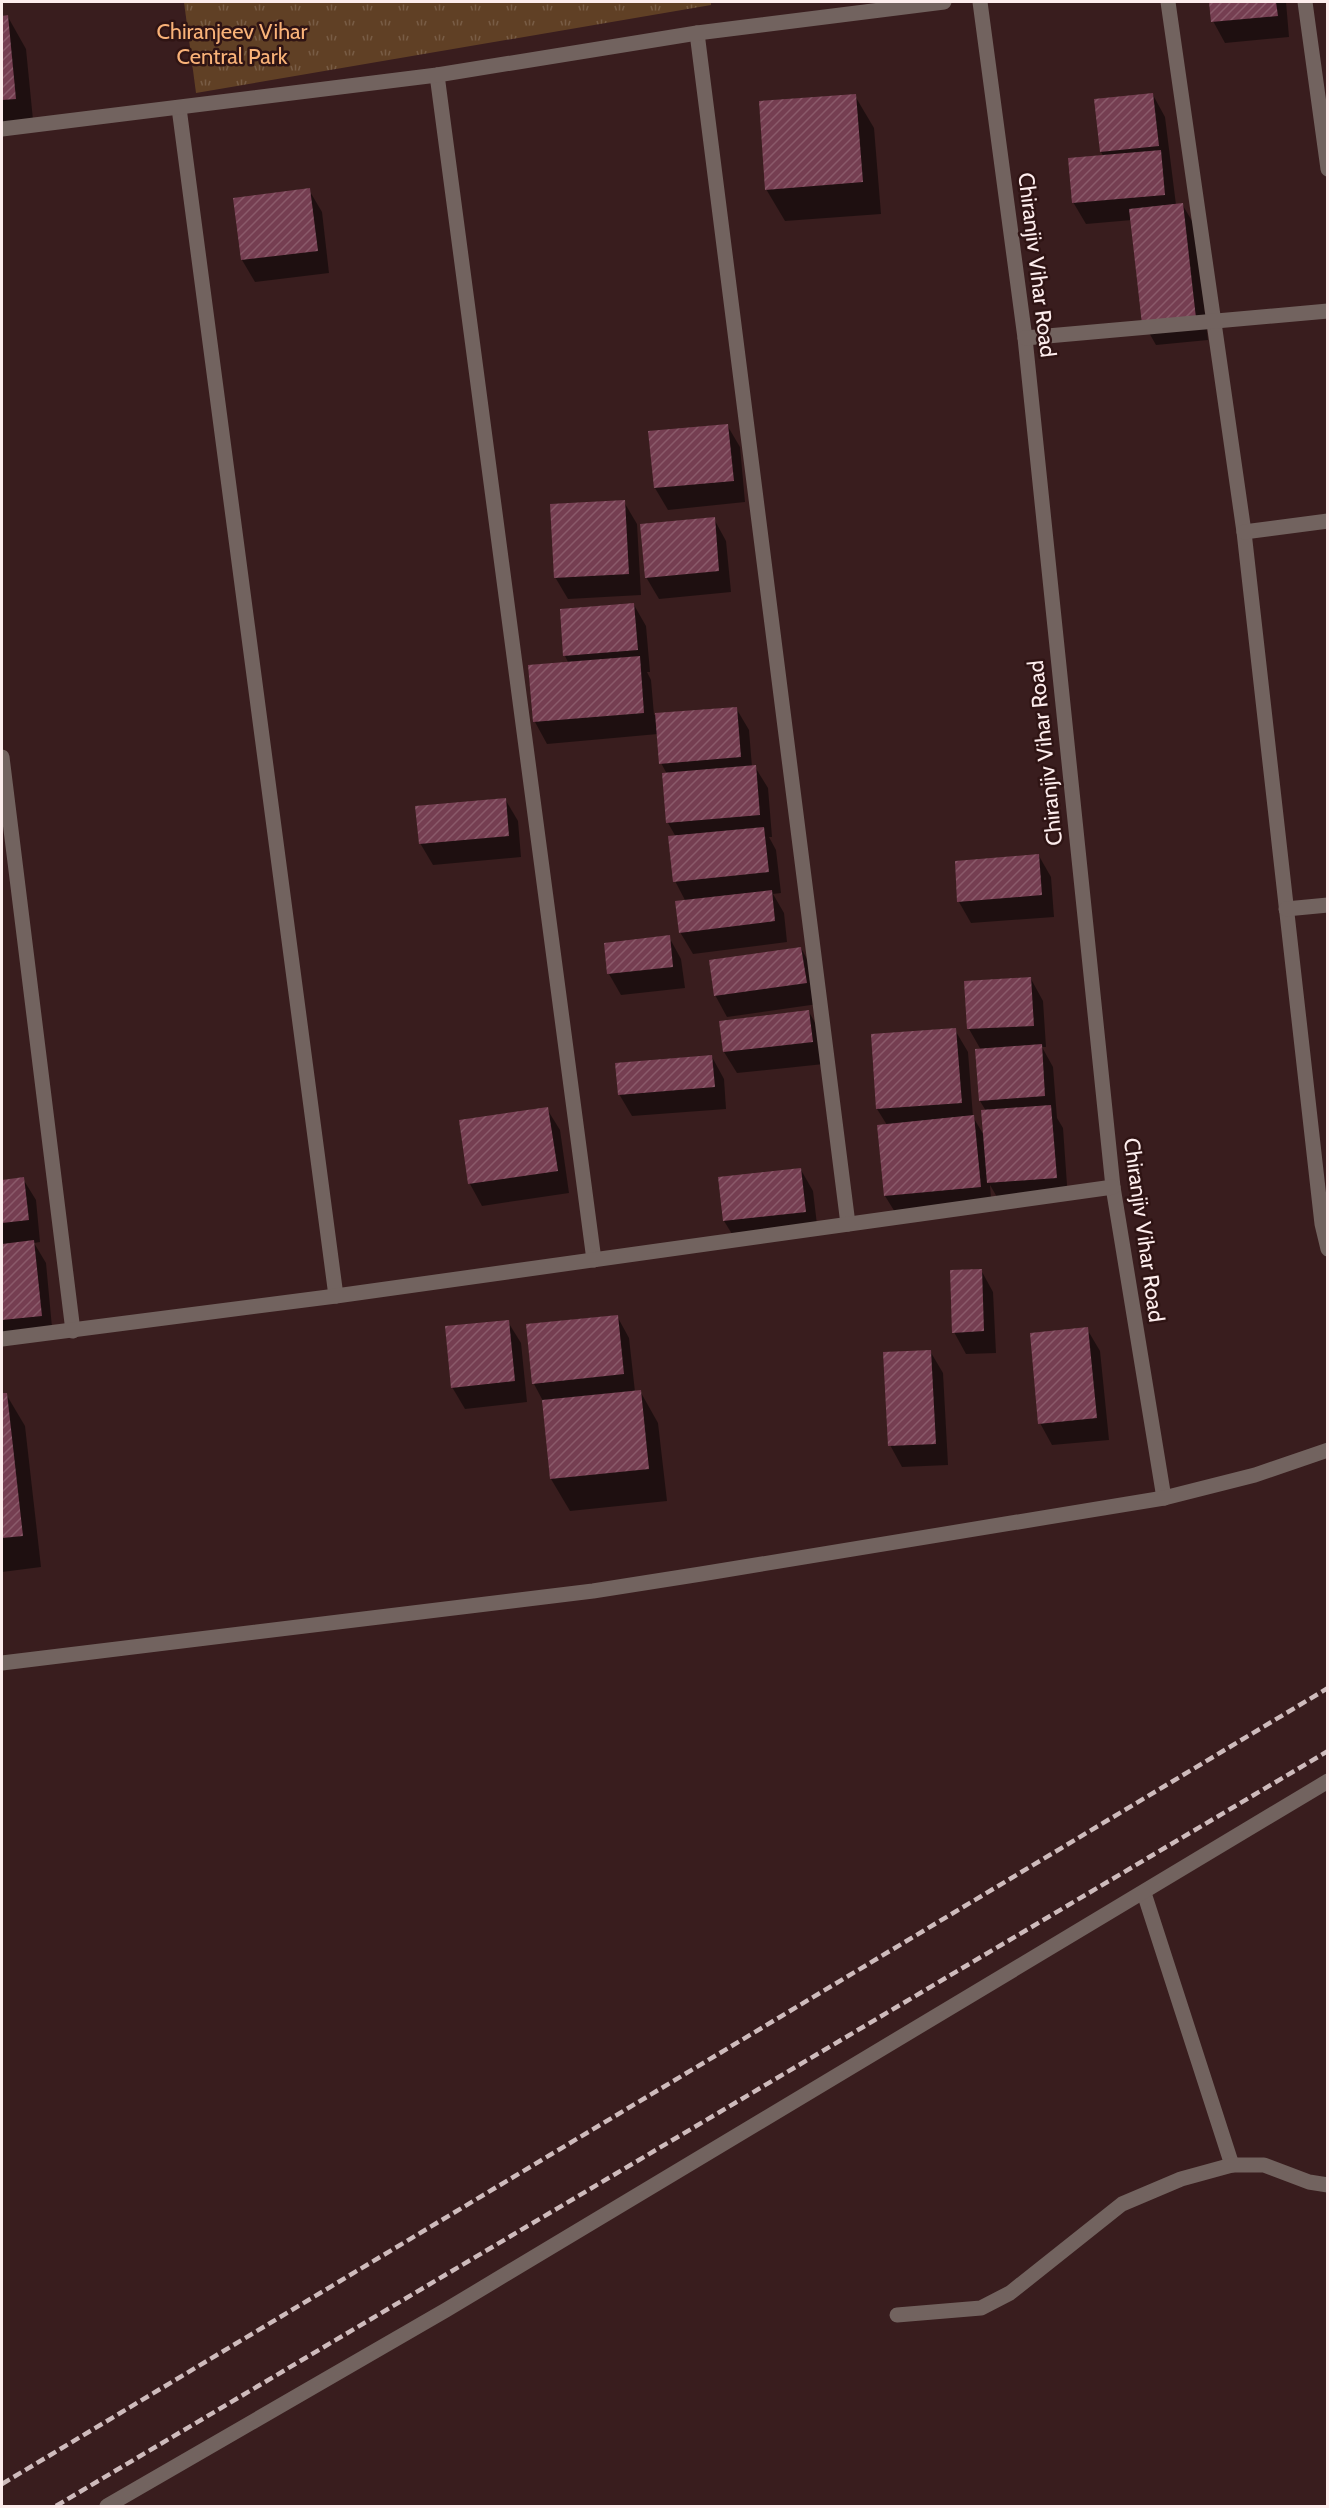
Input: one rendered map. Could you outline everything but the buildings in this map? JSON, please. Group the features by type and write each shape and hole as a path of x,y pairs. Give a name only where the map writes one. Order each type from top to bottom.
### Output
{"street":[{"path":"2,129 437,75 697,33 944,2"},
{"name":"Chiranjiv Vihar Road","path":"980,2 1025,338 1113,1187 1164,1498"},
{"path":"1168,2 1212,323 1244,532 1322,1224 1328,1249"},
{"path":"1305,2 1328,169"},
{"path":"697,33 848,1224"},
{"path":"437,75 594,1260"},
{"path":"179,108 336,1296"},
{"path":"1025,338 1328,311"},
{"path":"1244,532 1328,522"},
{"path":"2,757 73,1330"},
{"path":"1286,909 1328,905"},
{"path":"2,1339 336,1296 1113,1187"},
{"path":"2,1663 593,1591 1164,1498 1254,1475 1328,1450"},
{"path":"107,2506 446,2310 1328,1781"},
{"path":"1144,1893 1232,2165"},
{"path":"897,2315 981,2308 1010,2293 1122,2204 1181,2179 1232,2165 1264,2165 1309,2182 1328,2185"}],"green space":[{"name":"Chiranjeev Vihar Central Park","path":"184,2 711,2 711,5 196,93"}],"railway":[{"path":"2,2484 1328,1688"},
{"path":"56,2506 1328,1751"}]}
